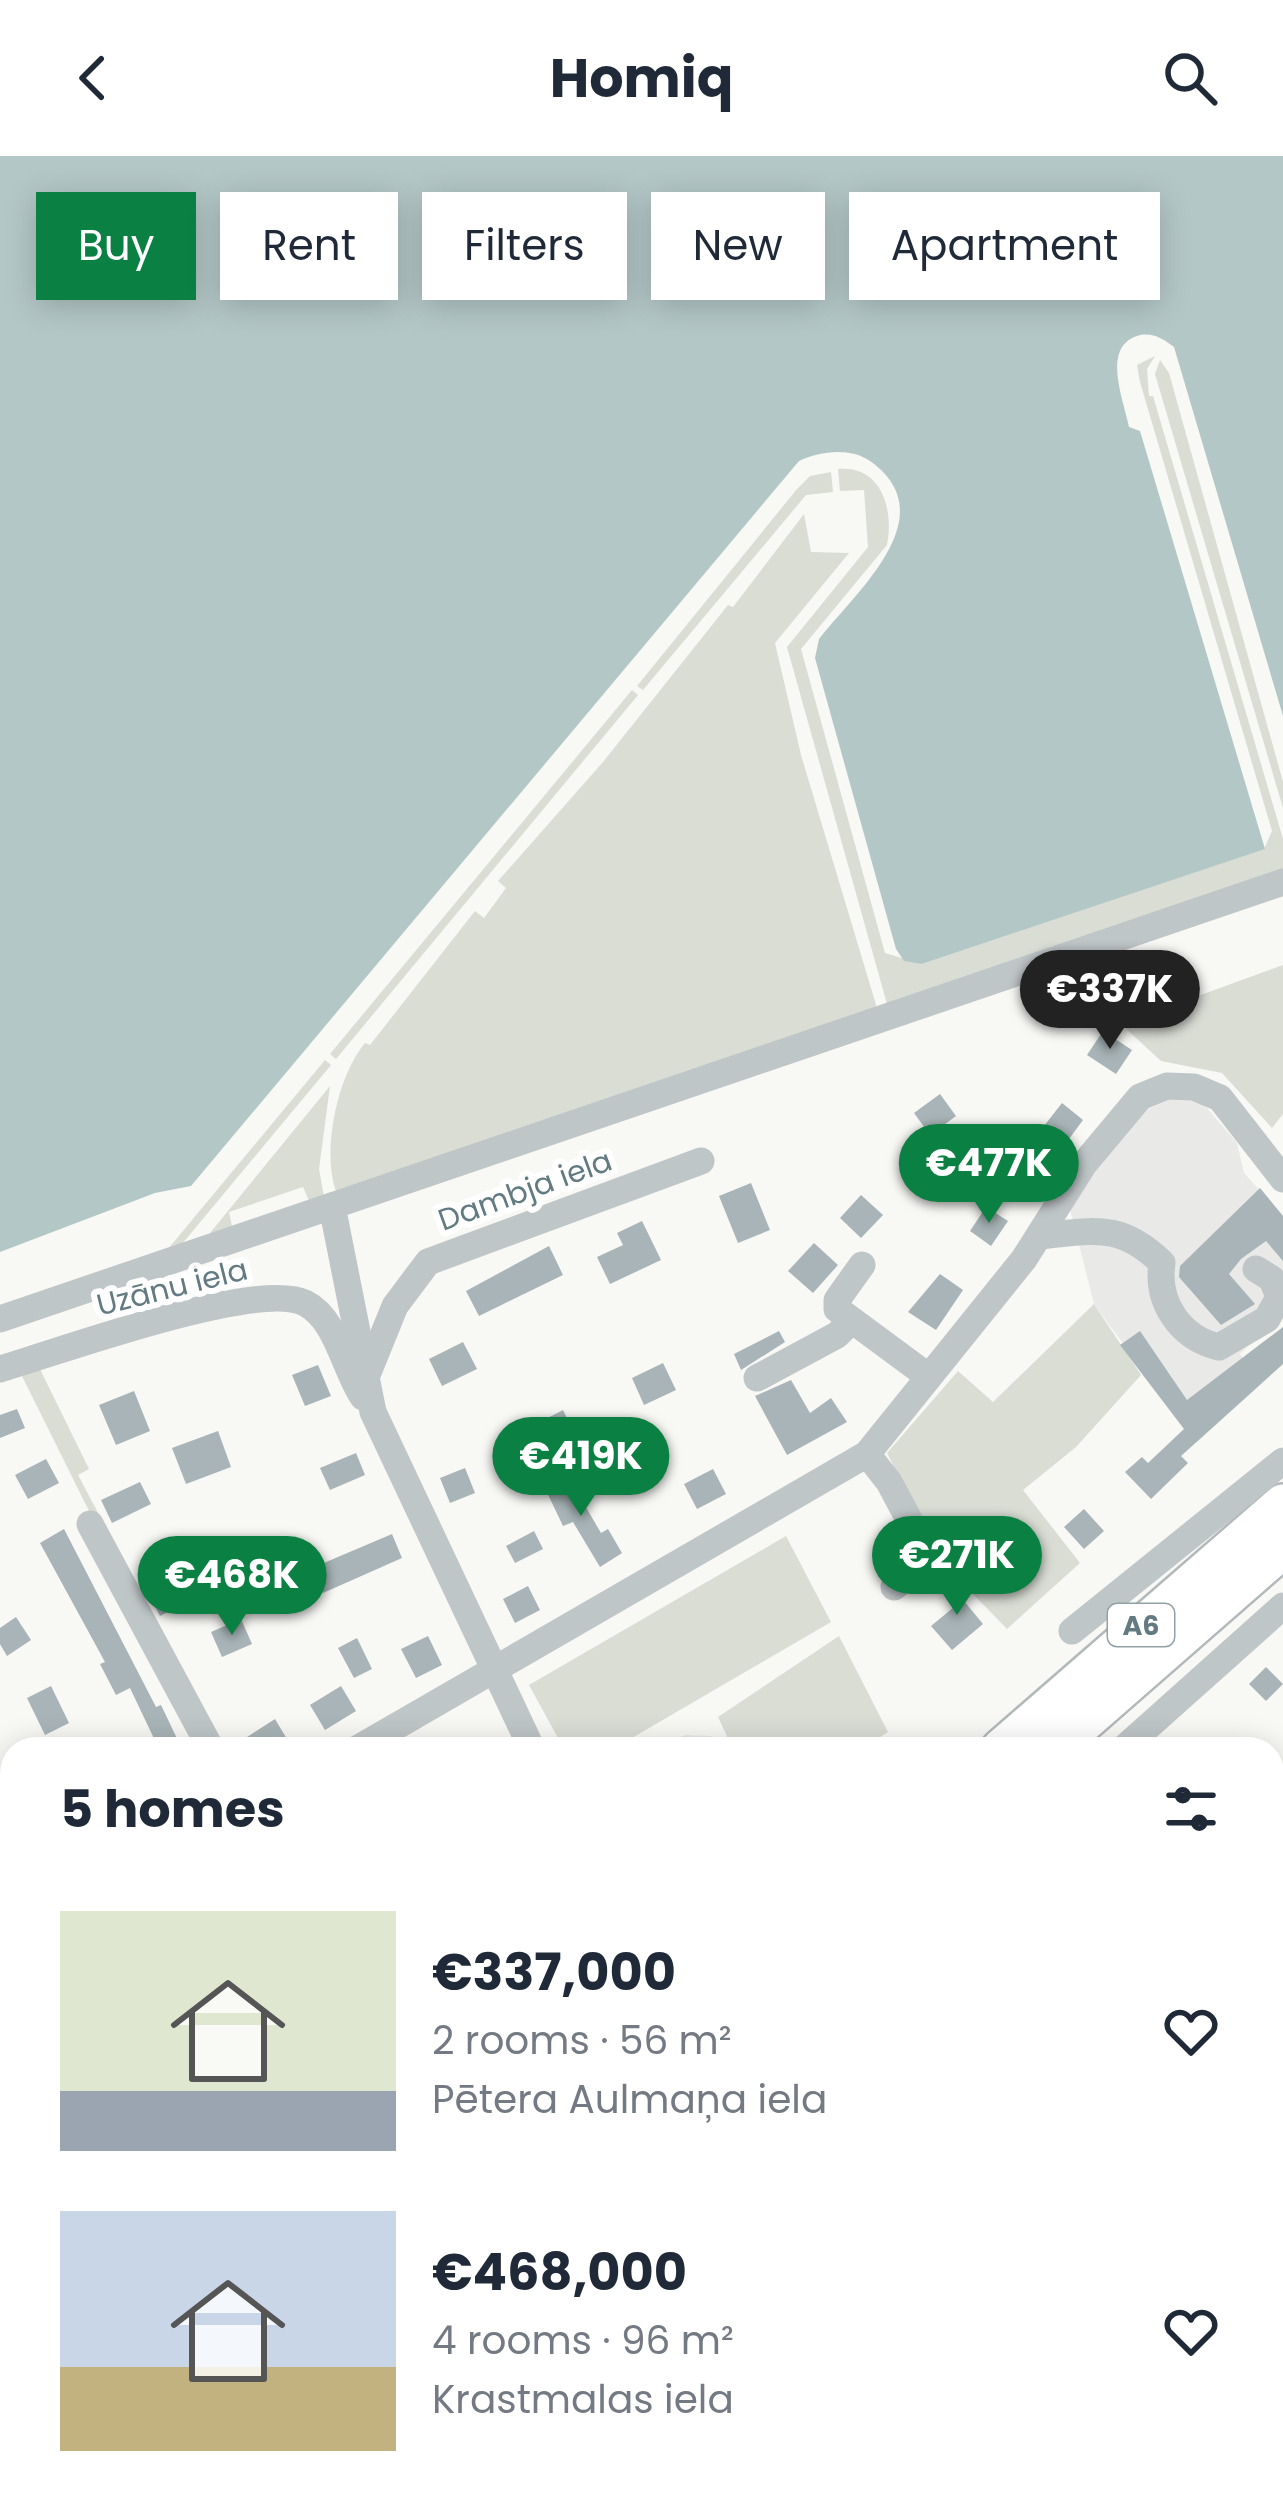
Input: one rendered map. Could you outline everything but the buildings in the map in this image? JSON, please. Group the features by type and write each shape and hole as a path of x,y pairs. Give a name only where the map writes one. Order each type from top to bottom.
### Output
{"highway":[{"name":"A6","path":"1015,1737 1283,1504"},
{"name":"A6","path":"1067,1737 1283,1548"}],"street":[{"path":"0,1319 1283,882"},
{"path":"377,1737 867,1454 1040,1236 1115,1120 1140,1097 1167,1086 1194,1087 1220,1098 1278,1157"},
{"name":"Dambja iela","path":"367,1375 395,1306 428,1262 701,1161"},
{"path":"332,1206 373,1412 527,1737"},
{"path":"1040,1236 1108,1230 1136,1238 1162,1263 1161,1297 1186,1331 1219,1347 1268,1319 1279,1297 1272,1280 1256,1269"},
{"path":"862,1265 837,1300 837,1309 928,1378"},
{"name":"Uzānu iela","path":"0,1369 224,1305 283,1297 304,1303 328,1324 373,1412"},
{"path":"758,1378 837,1335 851,1321"},
{"path":"867,1454 890,1482 930,1559 893,1587"},
{"path":"1072,1631 1283,1461"},
{"path":"90,1524 205,1737"},
{"path":"1136,1737 1283,1606"}],"shaded area":[{"path":"0,156 1283,156 1283,716 1174,347 1152,335 1137,336 1126,342 1117,363 1129,427 1140,431 1265,849 922,964 904,961 896,949 815,658 819,639 888,552 898,528 900,505 891,482 870,461 835,452 807,458 799,461 191,1186 155,1193 0,1252"},
{"path":"1155,356 1147,369 1149,396 1153,396 1283,839 1283,873 887,1004 787,647 868,547 864,490 840,491 838,469 865,474 882,492 887,545 801,649 885,953 922,964 1264,849 1272,831 1140,382 1137,365"},
{"path":"1160,360 1169,373 1283,782 1283,808 1155,374"},
{"path":"831,472 833,492 806,495 643,690 637,686 797,489 810,476"},
{"path":"804,514 811,552 849,553 775,643 801,755 877,1008 336,1191 331,1157 334,1116 346,1076 365,1043 370,1045 475,911 484,918 506,888 498,881 603,762 728,605 733,607"},
{"path":"632,690 638,695 336,1059 330,1054"},
{"path":"1283,965 1283,1114 1272,1128 1222,1073 1161,1061 1121,1024"},
{"path":"325,1060 331,1065 172,1256 168,1249"},
{"path":"330,1086 319,1169 324,1197 310,1203 303,1187 229,1212 233,1231 210,1233"},
{"path":"1175,1097 1201,1101 1237,1143 1244,1173 1283,1216 1283,1312 1240,1354 1263,1382 1196,1443 1094,1304 1069,1205 1142,1112"},
{"path":"1094,1304 1141,1375 1076,1447 1023,1490 1080,1563 1007,1629 941,1561 887,1453 958,1371 993,1402"},
{"path":"38,1365 89,1469 78,1475 106,1528 99,1531 20,1372"},
{"path":"786,1536 831,1622 634,1737 557,1737 529,1685"},
{"path":"839,1636 888,1732 880,1737 727,1737 718,1717"}]}
